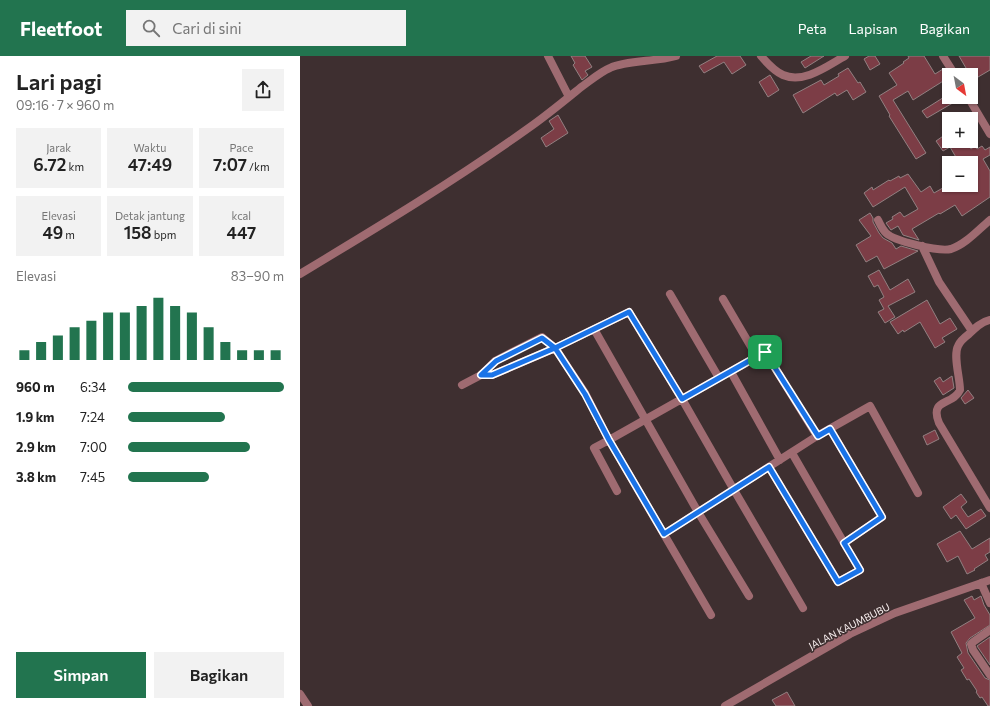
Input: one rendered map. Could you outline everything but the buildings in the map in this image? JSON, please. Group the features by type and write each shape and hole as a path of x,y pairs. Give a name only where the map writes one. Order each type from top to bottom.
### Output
{"street":[{"path":"548,56 570,97"},
{"path":"300,274 388,221 530,127 611,67 663,60 676,56"},
{"path":"761,56 772,68 783,75 793,77 808,75 844,56"},
{"path":"943,56 951,68"},
{"path":"972,104 990,134"},
{"path":"878,220 885,232 891,236 940,250 950,249 968,238 990,220"},
{"path":"922,246 939,282 972,331"},
{"path":"670,294 719,378"},
{"path":"723,299 757,357"},
{"path":"481,375 492,375 555,348 629,312 682,399 803,608"},
{"path":"990,320 984,322 972,331 958,346 956,352 960,383 959,393 940,405 936,410 936,417 990,508"},
{"path":"594,329 698,512 749,596"},
{"path":"462,385 481,375 496,361 542,338 555,348 585,394 609,440 711,615"},
{"path":"617,491 594,448 765,352 818,436"},
{"path":"731,372 780,460"},
{"path":"664,534 818,436 870,406 918,493"},
{"path":"830,429 882,517 844,543"},
{"path":"769,467 838,582 860,570 792,453"},
{"name":"JALAN KAUMBUBU","path":"725,706 850,634 895,613 990,580"},
{"path":"981,583 990,603"},
{"path":"990,630 971,644 972,648 990,674"},
{"path":"300,694 308,706"}],"route":[{"path":"765,352 682,399 629,312 555,348 542,338 496,361 481,375 492,375 555,348 585,394 609,440 664,534 769,467 838,582 860,570 844,543 882,517 830,429 818,436 798,407 765,352"}]}
